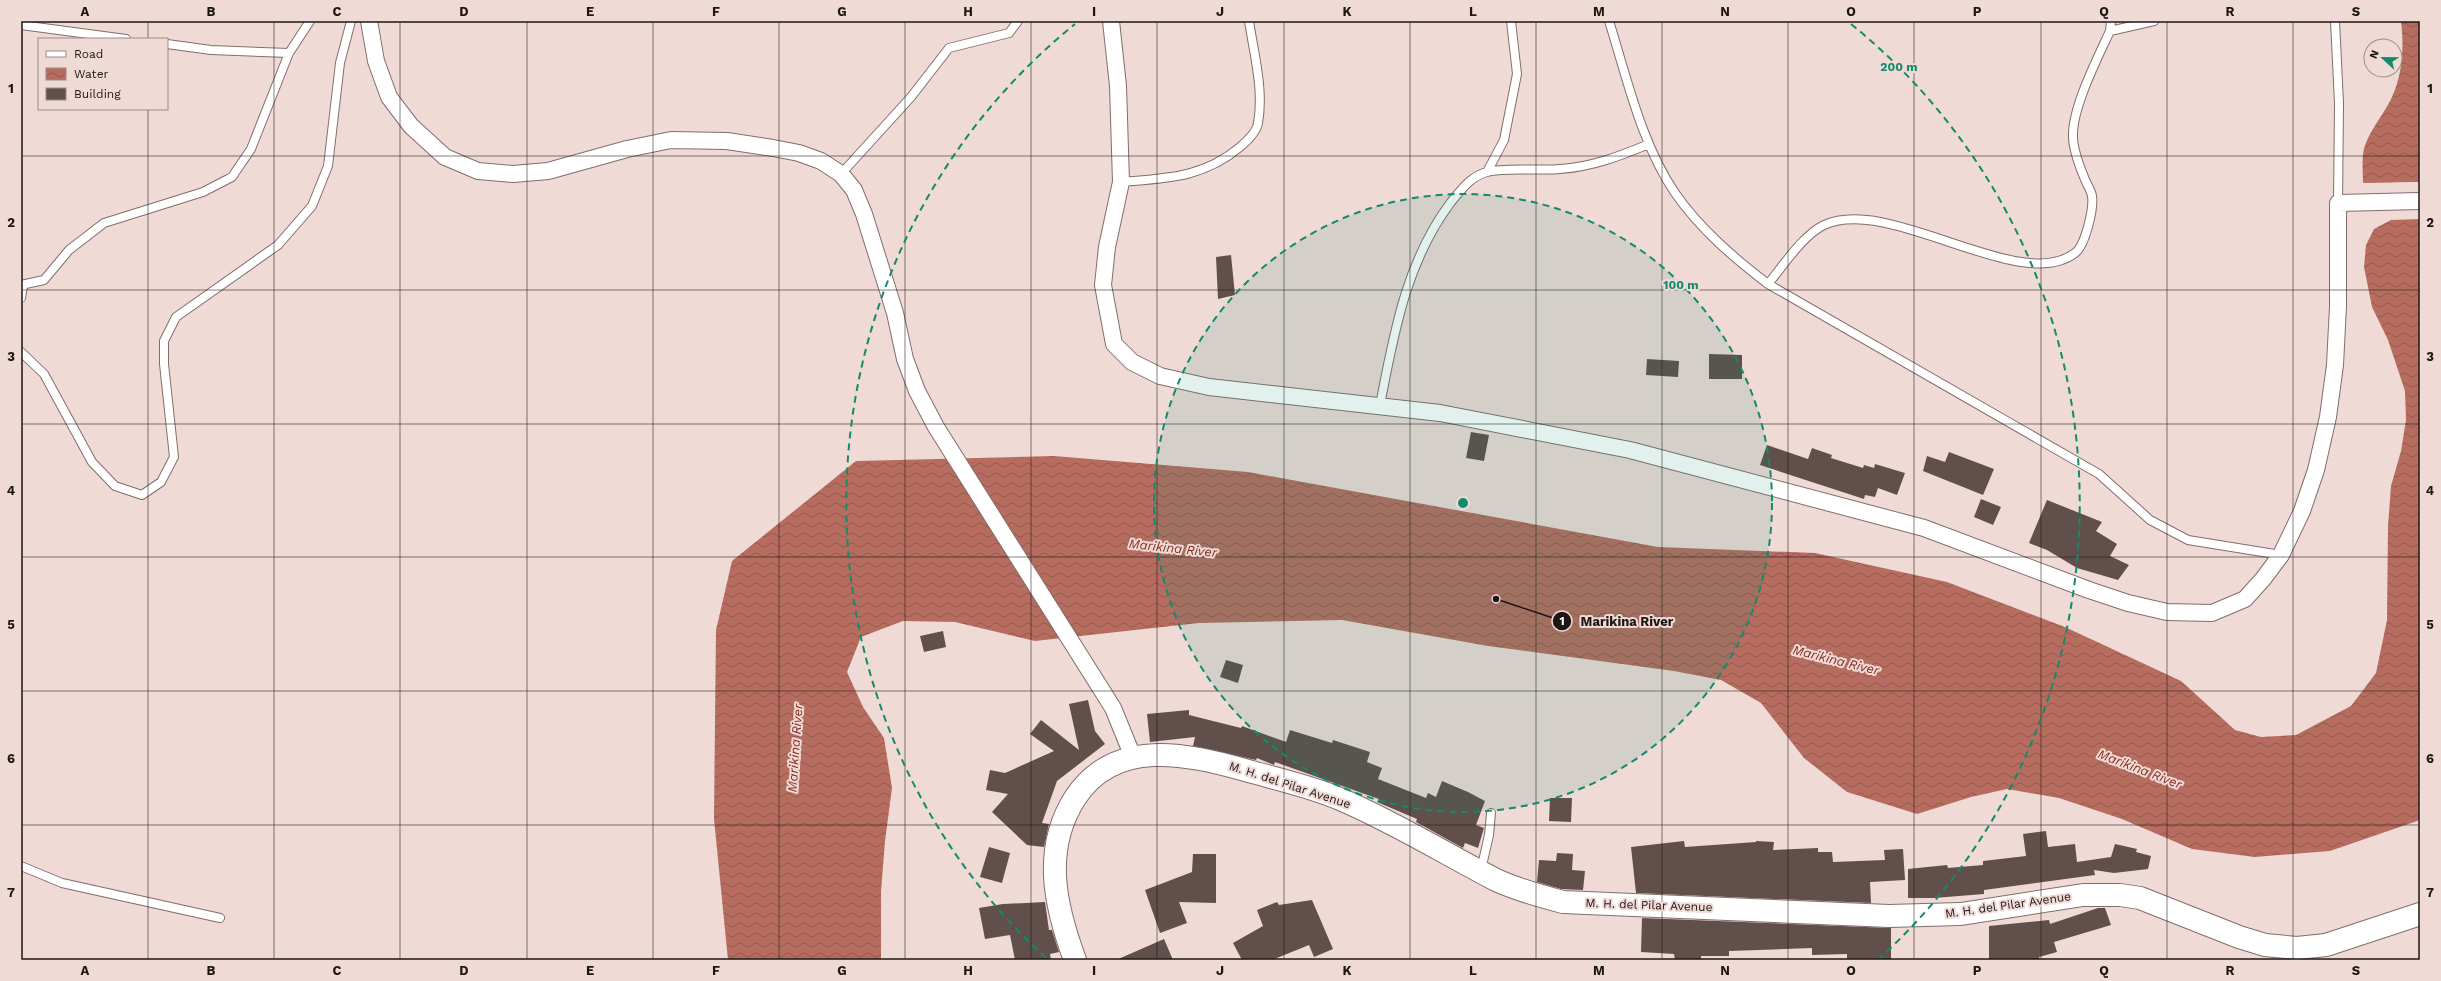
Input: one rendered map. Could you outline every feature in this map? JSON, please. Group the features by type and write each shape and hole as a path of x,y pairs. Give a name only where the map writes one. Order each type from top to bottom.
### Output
{"street":[{"path":"369,21 376,61 389,98 411,126 445,158 478,171 512,174 548,171 627,148 671,140 727,141 799,153 821,161 840,174 854,190 864,214 895,313 905,359 917,391 936,427 1103,692 1121,726 1132,757"},
{"path":"1111,21 1118,86 1121,182 1106,247 1103,285 1114,344 1132,362 1160,376 1209,387 1380,405 1440,413 1630,450 1924,528 2089,590 2128,603 2167,612 2212,613 2245,599 2263,579 2280,555 2302,511 2314,477 2328,417 2335,365 2338,306 2338,203 2420,201"},
{"name":"M. H. del Pilar Avenue","path":"1076,960 1061,923 1055,888 1056,844 1066,812 1083,786 1104,770 1132,757 1160,754 1191,756 1338,798 1432,844 1481,871 1534,894 1563,902 1889,916 1961,914 2083,895 2120,895 2140,898 2239,937 2265,945 2297,948 2326,945 2420,914"}],"lane":[{"path":"21,298 22,285 44,280 69,250 104,223 203,192 232,177 251,149 289,54 310,21"},
{"path":"21,352 44,374 92,462 115,486 142,495 161,482 174,457 164,364 164,340 176,317 278,245 312,206 328,166 340,63 351,21"},
{"path":"840,174 911,97 949,48 1009,33 1018,21"},
{"path":"1121,182 1185,176 1201,171 1223,161 1248,140 1258,125 1261,97 1249,21"},
{"path":"1487,172 1504,140 1517,74 1511,21"},
{"path":"1608,21 1649,144 1675,193 1698,221 1735,258 1768,284 2099,474 2150,520 2188,540 2280,555"},
{"path":"1768,284 1801,245 1823,226 1843,219 1868,221 1915,231 1990,255 2036,264 2060,263 2077,252 2088,231 2092,196 2080,168 2073,136 2080,103 2110,31 2111,21"},
{"path":"2110,31 2154,21"},
{"path":"2335,21 2338,104 2338,203"},
{"path":"21,25 118,38"},
{"path":"168,44 211,50 289,54"},
{"path":"1380,405 1397,320 1413,269 1437,220 1465,184 1487,172 1560,170 1596,164 1649,144"},
{"path":"1481,871 1489,836 1490,813"},
{"path":"21,866 62,883 220,918"}],"water":[{"path":"2401,21 2420,21 2420,182 2363,183 2363,158 2367,140 2389,104 2396,88 2398,78 2403,78"},
{"path":"2420,219 2420,820 2330,851 2255,857 2192,849 2122,819 2059,798 2007,789 1971,797 1917,814 1847,792 1804,758 1761,703 1721,680 1674,671 1488,646 1342,620 1199,623 1035,641 955,622 903,621 861,637 847,672 863,707 884,738 892,788 885,841 881,892 881,960 728,960 714,819 716,630 732,561 856,461 1054,456 1248,472 1658,547 1815,553 1947,582 2065,627 2181,681 2235,730 2261,737 2296,735 2351,706 2376,673 2387,620 2388,526 2391,486 2401,451 2406,420 2405,391 2388,340 2372,307 2364,267 2366,245 2374,229 2391,220"}],"pier":[{"path":"2420,182 2420,184 2390,185 2390,183"}],"building":[{"path":"1231,255 1235,295 1218,299 1216,257"},
{"path":"1709,354 1742,355 1742,379 1709,379"},
{"path":"1647,359 1679,361 1678,377 1646,375"},
{"path":"1471,432 1489,435 1484,461 1466,458"},
{"path":"1767,445 1808,459 1812,448 1832,455 1831,458 1863,468 1864,465 1874,468 1875,464 1905,473 1897,495 1878,488 1875,497 1865,495 1864,499 1760,465"},
{"path":"1949,452 1994,469 1983,495 1923,471 1927,456 1945,462"},
{"path":"1981,499 2001,507 1993,525 1974,517"},
{"path":"2047,500 2102,522 2096,531 2117,544 2110,556 2129,565 2118,580 2077,568 2047,550 2029,543"},
{"path":"943,631 946,647 924,652 920,636"},
{"path":"1226,660 1243,665 1238,683 1220,677"},
{"path":"1088,700 1095,731 1105,744 1057,781 1042,823 1049,824 1044,847 1027,845 992,812 1008,794 986,790 990,770 1005,773 1054,751 1030,734 1041,720 1079,750 1069,704"},
{"path":"1189,710 1189,715 1241,728 1242,726 1286,742 1290,730 1332,743 1333,740 1370,752 1367,762 1382,768 1378,779 1426,798 1428,793 1436,797 1442,781 1468,792 1485,801 1476,825 1484,828 1478,848 1465,843 1463,848 1416,822 1417,819 1377,802 1379,799 1275,762 1274,765 1257,758 1256,760 1193,746 1195,737 1150,742 1147,714"},
{"path":"1550,798 1572,798 1571,822 1549,821"},
{"path":"2046,831 2048,847 2075,844 2077,862 2111,857 2115,844 2137,849 2136,852 2151,856 2148,869 2114,873 2094,870 2095,875 1984,890 1984,894 1934,898 1908,898 1908,869 1947,865 1948,868 1983,865 1983,861 2026,856 2023,834"},
{"path":"1684,841 1685,847 1756,841 1774,842 1773,850 1818,848 1818,852 1832,852 1833,862 1885,860 1884,850 1903,849 1905,880 1870,882 1871,903 1636,893 1631,847"},
{"path":"989,847 1010,853 1002,883 980,877"},
{"path":"1557,853 1573,854 1572,870 1585,871 1583,890 1561,889 1537,882 1539,860 1556,861"},
{"path":"1193,854 1216,854 1216,903 1179,902 1187,923 1160,933 1145,890 1192,872"},
{"path":"1312,900 1333,949 1314,957 1309,945 1272,960 1242,960 1233,943 1263,926 1257,910 1277,902 1279,905"},
{"path":"1045,902 1049,930 1052,930 1059,952 1050,954 1051,960 1015,960 1010,935 985,939 979,908 1003,904"},
{"path":"2098,908 2105,908 2111,925 2054,942 2057,952 2039,957 2040,960 1989,960 1989,926 2049,920 2050,924"},
{"path":"1642,918 1891,928 1891,960 1847,960 1847,954 1812,955 1812,948 1729,951 1729,956 1701,956 1701,960 1675,960 1674,954 1641,952"},
{"path":"1164,939 1173,960 1116,960"}],"place":[{"name":"Marikina River","path":"1496,599"}]}
